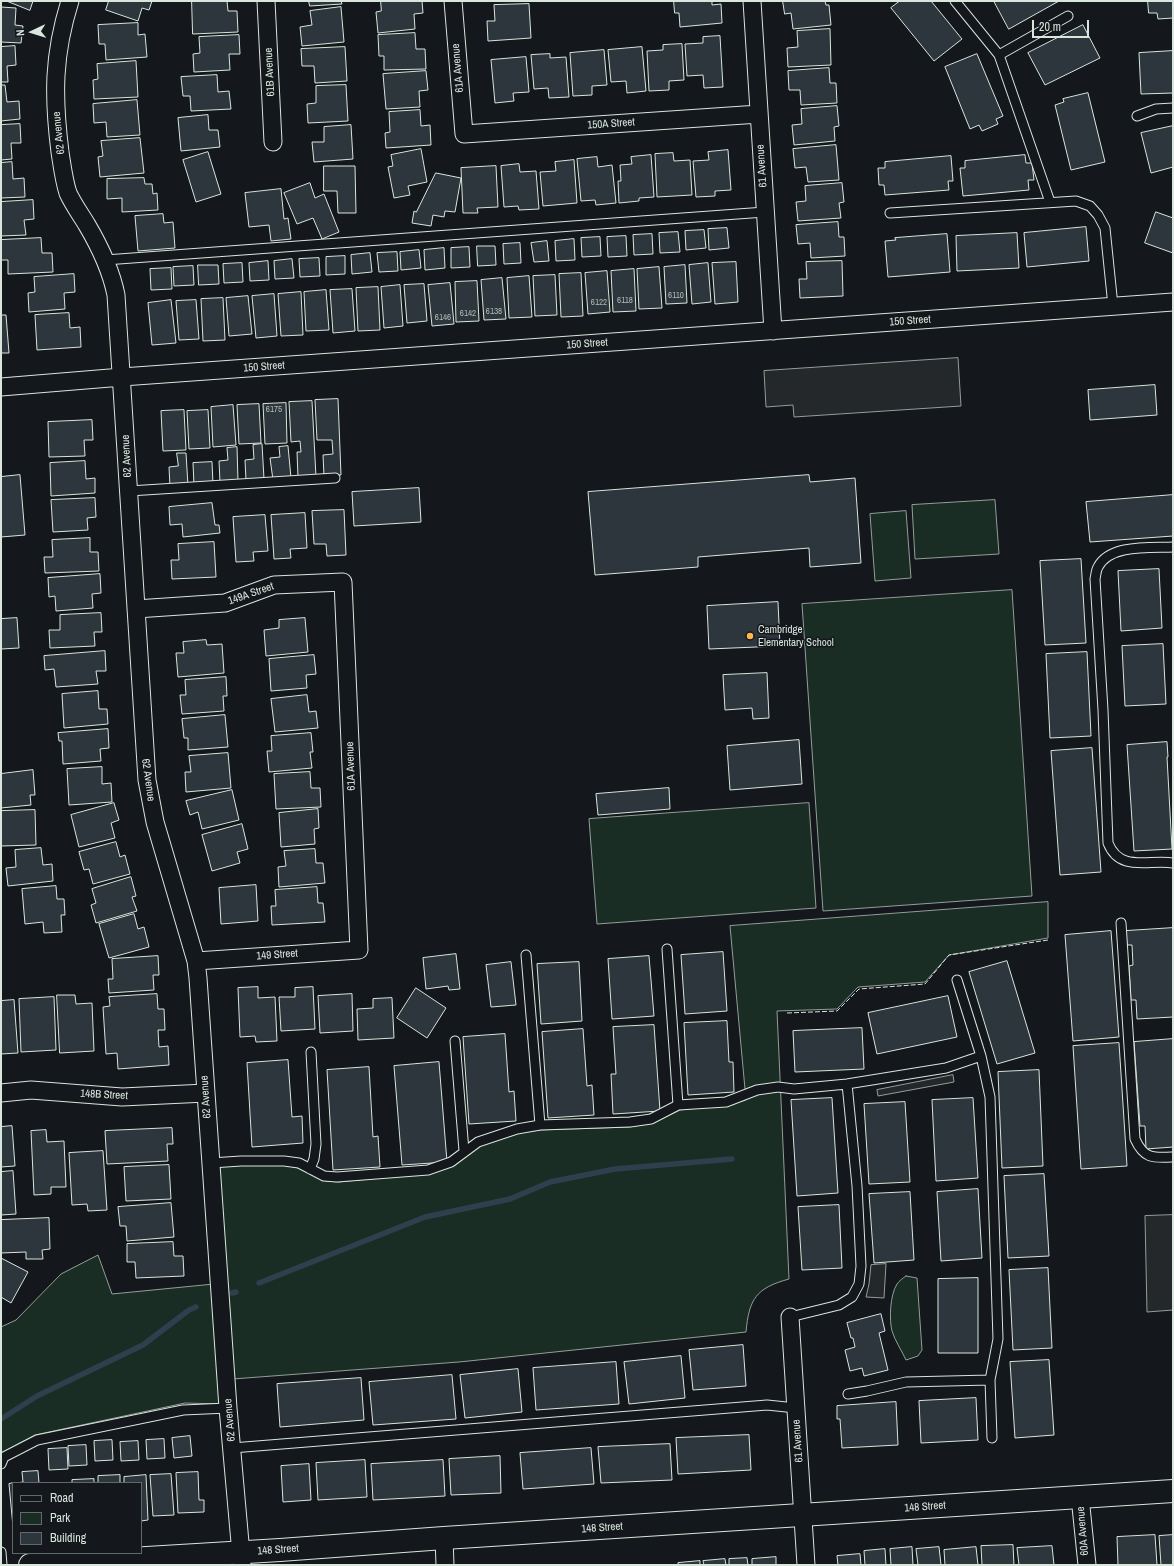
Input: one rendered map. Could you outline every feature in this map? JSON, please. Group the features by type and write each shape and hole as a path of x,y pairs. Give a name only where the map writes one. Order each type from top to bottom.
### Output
{"main road":[{"name":"148 Street","path":"30,1565 241,1559 444,1538 1173,1491"}],"street":[{"name":"62 Avenue","path":"70,1 58,48 56,68 56,124 68,193 95,239 105,260 112,276 116,295 147,780 155,822 196,961 228,1408 241,1559"},
{"name":"61B Avenue","path":"266,1 273,142"},
{"name":"61A Avenue","path":"453,1 464,134"},
{"name":"61 Avenue","path":"752,1 773,331"},
{"name":"150A Street","path":"464,134 759,114"},
{"name":"150 Street","path":"1,387 122,377 1173,302"},
{"name":"61A Avenue","path":"343,582 359,950"},
{"name":"149A Street","path":"136,609 225,603 274,585 343,582"},
{"name":"149 Street","path":"196,961 359,950"},
{"name":"148B Street","path":"1,1093 31,1090 122,1097 206,1093"},
{"name":"61 Avenue","path":"790,1317 806,1565"},
{"name":"60A Avenue","path":"1080,1497 1087,1565"},
{"path":"444,1538 445,1565"}],"lane":[{"path":"955,1 999,55 1050,202"},
{"path":"999,55 1068,16"},
{"path":"1137,116 1156,109 1173,108"},
{"path":"890,213 1076,201 1090,206 1098,215 1105,228 1113,306"},
{"path":"105,260 766,212"},
{"path":"129,491 335,478"},
{"path":"1173,547 1123,550 1111,554 1104,559 1097,568 1095,579 1103,710 1108,843 1115,856 1129,863 1173,863"},
{"path":"1121,923 1135,1140 1139,1149 1147,1155 1158,1157 1173,1156"},
{"path":"667,949 678,1105"},
{"path":"526,955 540,1125"},
{"path":"957,980 981,1056 990,1097 998,1339 990,1380 992,1438"},
{"path":"455,1041 464,1151"},
{"path":"310,1169 314,1159 316,1144 311,1052"},
{"path":"211,1163 284,1161 299,1164 324,1176 337,1177 428,1170 451,1162 478,1142 494,1135 517,1129 540,1125 651,1120 678,1105 726,1102 757,1090 778,1087 794,1089 847,1084 946,1068 981,1056"},
{"path":"790,1317 839,1305 852,1297 859,1284 861,1266 857,1186 847,1084"},
{"path":"848,1394 906,1382 990,1380"},
{"path":"232,1448 767,1405 796,1408"},
{"path":"1,1464 4,1457 37,1440 183,1410 228,1408"},
{"path":"1,1552 2,1565"}],"green space":[{"path":"995,500 999,554 915,559 912,505"},
{"path":"906,511 911,578 875,581 870,514"},
{"path":"1012,590 1032,896 823,911 802,604"},
{"path":"809,803 816,908 597,924 589,819"},
{"path":"1048,902 1048,938 949,955 925,982 858,987 837,1009 777,1011 789,1279 769,1286 756,1296 749,1311 746,1332 459,1362 219,1380 220,1404 185,1403 35,1435 1,1453 1,1327 16,1320 61,1274 98,1255 112,1294 214,1284 216,1167 285,1165 298,1168 325,1181 339,1182 428,1173 455,1165 482,1144 518,1133 540,1130 629,1127 653,1123 680,1110 727,1105 746,1100 730,926"},
{"path":"906,1276 917,1278 922,1350 918,1356 906,1360 892,1331 890,1314 893,1294 897,1284"}],"shaded area":[{"path":"958,358 961,406 794,417 793,405 766,407 764,371"},
{"path":"953,1075 954,1082 878,1096 877,1090"},
{"path":"1173,1215 1173,1310 1147,1312 1145,1216"},
{"path":"886,1264 884,1298 866,1297 871,1265"}],"building":[{"path":"7,1 33,1 30,10"},
{"path":"109,1 152,1 149,10 142,8 138,21 106,10"},
{"path":"192,1 227,1 228,11 237,11 238,32 193,34"},
{"path":"309,1 341,1 342,4 310,6"},
{"path":"381,1 422,1 423,13 414,14 415,29 378,33 376,12 381,11"},
{"path":"674,1 712,1 712,5 721,4 722,23 680,27 679,13 675,13"},
{"path":"783,1 825,1 826,5 829,5 831,25 793,29 791,13 785,14"},
{"path":"900,1 931,1 962,39 934,61 891,8"},
{"path":"994,1 1059,1 1009,29"},
{"path":"1148,1 1173,1 1173,18 1158,19 1157,13 1149,13"},
{"path":"529,4 531,38 488,41 487,21 495,21 494,5"},
{"path":"1,7 16,8 15,25 23,26 21,43 1,42"},
{"path":"341,7 344,42 302,46 300,27 312,25 310,11"},
{"path":"138,23 138,35 145,34 147,57 106,60 105,44 99,44 98,25"},
{"path":"1083,25 1100,58 1045,85 1028,53"},
{"path":"830,29 831,65 788,67 787,48 798,47 797,31"},
{"path":"415,33 416,49 425,49 426,69 384,70 384,56 379,56 378,35"},
{"path":"239,35 240,54 229,54 230,70 194,72 193,54 200,53 199,37"},
{"path":"720,36 723,87 704,88 703,75 687,76 685,44 703,43 703,37"},
{"path":"682,44 684,80 669,81 669,90 649,91 647,51 663,50 663,45"},
{"path":"15,46 16,65 7,66 8,82 1,82 1,47"},
{"path":"345,47 347,81 315,83 314,66 302,66 301,49"},
{"path":"642,47 646,91 627,93 626,81 611,82 608,50"},
{"path":"604,50 607,85 592,86 592,95 573,96 570,53"},
{"path":"1173,51 1173,93 1141,94 1139,53"},
{"path":"550,54 550,58 566,57 569,97 549,98 548,88 534,89 531,55"},
{"path":"977,54 1003,116 996,119 998,124 982,131 979,125 970,129 945,67"},
{"path":"526,57 529,92 513,93 514,101 495,103 491,60"},
{"path":"136,61 138,97 94,99 93,80 98,79 97,64"},
{"path":"829,68 830,83 836,83 837,103 801,105 800,90 789,90 788,71"},
{"path":"426,71 428,90 419,91 420,107 386,109 383,74"},
{"path":"217,75 218,92 229,91 231,109 191,111 190,96 183,96 181,77"},
{"path":"1,85 5,85 7,102 19,101 20,119 1,121"},
{"path":"346,85 348,121 308,123 307,104 316,103 316,86"},
{"path":"1088,93 1105,162 1071,170 1055,105 1064,102 1063,99"},
{"path":"137,100 140,135 107,137 106,122 94,123 93,104"},
{"path":"837,106 839,126 834,127 835,141 794,145 792,125 802,124 801,109"},
{"path":"420,110 421,126 430,125 431,145 386,148 385,133 390,132 389,112"},
{"path":"208,115 209,130 218,130 220,147 181,151 178,118"},
{"path":"20,124 21,143 11,143 12,159 1,160 1,125"},
{"path":"351,125 353,159 314,162 312,142 324,142 324,127"},
{"path":"1173,126 1173,167 1151,173 1141,133"},
{"path":"140,138 144,173 100,177 98,157 103,156 101,141"},
{"path":"836,145 839,180 808,182 806,167 795,168 793,149"},
{"path":"421,149 427,182 408,186 410,195 394,198 388,167 393,166 391,155"},
{"path":"728,150 731,190 715,191 715,196 696,197 693,161 709,160 708,152"},
{"path":"208,152 221,194 196,202 183,160"},
{"path":"673,153 674,161 690,160 692,195 657,197 655,154"},
{"path":"651,155 654,197 639,198 639,201 619,203 618,181 621,181 620,165 632,164 631,157"},
{"path":"1025,155 1026,163 1032,163 1034,180 1028,180 1029,190 963,196 960,168 965,168 965,161"},
{"path":"951,156 953,181 948,181 949,190 885,195 884,185 879,185 878,168 885,168 885,162"},
{"path":"597,157 598,167 612,165 616,203 596,205 595,200 581,201 577,159"},
{"path":"574,160 577,203 543,206 540,172 556,171 555,162"},
{"path":"12,162 13,179 24,178 25,197 1,198 1,163"},
{"path":"519,164 520,172 536,171 539,209 519,210 518,206 504,207 501,166"},
{"path":"324,166 355,166 356,213 338,213 337,191 324,191"},
{"path":"496,166 498,207 477,208 478,213 463,213 461,168"},
{"path":"436,173 461,178 455,212 445,211 444,217 433,215 431,226 412,223 414,211 416,212"},
{"path":"144,178 145,184 152,184 153,194 157,193 158,210 122,212 122,198 107,199 107,179"},
{"path":"310,183 315,198 324,194 339,232 322,239 313,218 297,224 284,193"},
{"path":"842,183 844,202 839,203 841,218 798,221 796,202 806,201 805,186"},
{"path":"281,189 284,219 288,218 291,239 271,241 269,225 249,227 245,193"},
{"path":"33,200 34,219 24,220 26,235 1,236 1,202"},
{"path":"1156,212 1173,218 1173,253 1145,243"},
{"path":"163,214 164,223 173,222 175,248 138,251 135,216"},
{"path":"838,222 839,237 844,237 845,256 811,258 810,243 798,244 796,225"},
{"path":"1086,227 1089,261 1027,267 1024,233"},
{"path":"727,228 729,248 709,250 708,229"},
{"path":"704,230 706,248 686,250 685,231"},
{"path":"678,232 680,252 660,253 659,233"},
{"path":"1017,233 1019,268 957,271 956,236"},
{"path":"652,234 653,254 634,255 633,235"},
{"path":"947,234 950,272 888,277 885,241 896,240 895,238"},
{"path":"626,236 627,256 608,257 607,237"},
{"path":"600,237 601,256 582,257 581,238"},
{"path":"41,238 42,253 52,253 53,272 8,274 8,260 1,260 1,240"},
{"path":"574,239 575,260 556,261 555,241"},
{"path":"547,241 549,261 534,262 531,243"},
{"path":"520,243 521,263 504,264 503,244"},
{"path":"477,246 495,246 496,265 478,266"},
{"path":"469,247 470,267 451,268 451,248"},
{"path":"444,248 445,268 425,270 424,250"},
{"path":"419,250 421,268 401,270 400,252"},
{"path":"397,252 398,271 379,272 377,253"},
{"path":"370,253 372,272 352,274 351,255"},
{"path":"345,256 345,274 326,275 326,257"},
{"path":"319,258 320,276 300,277 299,259"},
{"path":"292,259 294,278 275,279 274,261"},
{"path":"268,261 269,280 250,281 249,263"},
{"path":"842,261 843,296 800,298 799,279 807,279 806,262"},
{"path":"736,262 738,302 715,304 712,263"},
{"path":"242,263 243,282 224,283 223,264"},
{"path":"708,263 711,302 692,304 689,265"},
{"path":"198,265 218,265 219,284 199,285"},
{"path":"685,265 687,303 666,304 664,267"},
{"path":"193,266 194,285 174,286 173,267"},
{"path":"659,267 662,308 639,309 637,269"},
{"path":"171,268 172,289 151,290 150,269"},
{"path":"634,269 636,311 613,312 611,271"},
{"path":"607,271 610,312 588,314 585,273"},
{"path":"581,273 583,316 561,317 559,274"},
{"path":"74,274 75,292 64,293 65,309 29,312 28,293 35,292 34,277"},
{"path":"555,275 557,315 535,316 533,276"},
{"path":"529,276 532,317 509,318 507,278"},
{"path":"502,278 506,319 484,320 481,280"},
{"path":"477,281 479,321 456,322 455,282"},
{"path":"450,283 454,324 432,326 428,285"},
{"path":"424,284 427,321 407,323 404,285"},
{"path":"400,285 403,326 384,328 381,287"},
{"path":"378,287 380,330 358,331 356,288"},
{"path":"352,289 355,331 333,333 330,290"},
{"path":"326,290 329,330 306,331 304,292"},
{"path":"301,292 303,335 281,336 278,294"},
{"path":"274,294 277,336 256,338 252,296"},
{"path":"248,296 252,334 229,336 226,298"},
{"path":"223,298 225,340 203,341 201,299"},
{"path":"171,300 176,343 152,345 148,303"},
{"path":"196,300 199,339 179,340 176,301"},
{"path":"69,313 70,328 80,327 81,347 37,350 35,315"},
{"path":"1,315 6,315 9,353 1,353"},
{"path":"1155,385 1157,415 1090,420 1088,390"},
{"path":"338,399 341,475 324,476 323,455 333,454 332,440 317,440 315,400"},
{"path":"312,401 316,477 298,477 297,452 301,452 300,441 291,442 289,402"},
{"path":"286,403 287,443 265,444 263,404"},
{"path":"259,404 261,443 239,444 237,405"},
{"path":"233,405 236,445 213,447 211,407"},
{"path":"184,410 186,450 163,451 161,411"},
{"path":"208,410 210,448 189,449 187,411"},
{"path":"92,420 93,440 84,440 85,456 49,457 48,422"},
{"path":"262,444 264,479 246,480 245,460 254,459 253,445"},
{"path":"288,446 291,478 273,480 270,458 280,457 279,447"},
{"path":"237,447 238,481 220,482 219,461 228,460 227,448"},
{"path":"177,453 186,453 188,486 170,487 169,467 178,466"},
{"path":"85,461 86,479 95,478 95,493 51,496 50,463"},
{"path":"212,462 213,484 194,485 193,463"},
{"path":"20,475 25,535 1,537 1,477"},
{"path":"809,475 810,482 855,478 861,563 810,567 809,548 698,557 698,567 595,575 588,492"},
{"path":"419,488 421,522 354,526 352,492"},
{"path":"1173,495 1173,536 1090,542 1086,502"},
{"path":"95,498 96,517 87,518 88,530 53,532 51,500"},
{"path":"212,503 215,525 219,525 220,533 183,537 182,524 170,525 169,507"},
{"path":"344,510 346,555 327,556 326,544 314,544 312,511"},
{"path":"305,513 307,548 290,549 291,558 274,559 271,515"},
{"path":"265,515 268,551 253,552 254,561 236,562 233,517"},
{"path":"90,538 90,552 98,552 99,571 45,573 44,557 53,557 52,540"},
{"path":"214,542 216,577 172,579 171,560 179,560 178,544"},
{"path":"1081,559 1086,643 1045,645 1040,561"},
{"path":"1159,569 1162,628 1121,631 1118,571"},
{"path":"100,574 101,593 92,594 93,608 56,611 55,596 49,597 48,578"},
{"path":"778,602 780,646 709,649 707,606"},
{"path":"101,613 102,632 94,632 95,646 50,648 49,630 60,630 60,615"},
{"path":"17,618 19,648 1,649 1,619"},
{"path":"305,618 308,652 266,656 264,630 279,628 279,620"},
{"path":"206,640 207,645 222,644 224,673 178,677 176,653 184,653 183,642"},
{"path":"1163,644 1166,704 1125,706 1122,646"},
{"path":"105,651 106,671 96,671 98,684 56,687 54,669 45,670 44,656"},
{"path":"1087,652 1091,736 1050,738 1046,654"},
{"path":"314,655 316,674 306,675 307,688 271,691 269,659"},
{"path":"767,673 769,718 753,719 752,708 725,710 723,675"},
{"path":"226,677 227,696 223,696 224,711 182,714 180,695 186,695 185,680"},
{"path":"98,691 99,709 107,709 108,724 64,728 62,694"},
{"path":"307,695 309,712 316,711 318,728 275,732 271,699"},
{"path":"225,715 228,747 188,750 188,738 184,738 182,719"},
{"path":"108,729 109,748 100,749 101,761 63,764 62,741 59,741 58,733"},
{"path":"311,733 313,752 310,752 312,768 269,772 267,751 272,751 271,736"},
{"path":"799,740 802,784 730,790 727,746"},
{"path":"1167,742 1172,849 1134,851 1127,745"},
{"path":"1092,748 1101,872 1060,875 1051,751"},
{"path":"228,753 231,788 186,792 185,772 191,772 189,756"},
{"path":"102,767 102,784 111,783 112,802 69,805 67,769"},
{"path":"33,770 35,795 30,795 31,805 1,808 1,774"},
{"path":"310,772 311,788 320,788 321,807 276,809 274,774"},
{"path":"669,788 670,809 598,815 596,794"},
{"path":"232,790 239,820 202,829 198,812 190,815 186,801"},
{"path":"114,803 119,820 111,823 115,838 79,847 71,815"},
{"path":"318,809 319,828 314,829 315,844 281,847 279,813"},
{"path":"35,810 36,845 1,846 1,811"},
{"path":"242,824 248,849 237,852 240,863 212,871 202,835"},
{"path":"116,842 120,857 125,855 130,874 93,884 89,869 84,870 79,852"},
{"path":"41,848 43,865 52,864 53,881 8,886 6,868 16,867 15,850"},
{"path":"315,849 316,863 323,863 325,883 279,887 278,867 286,866 284,851"},
{"path":"131,877 136,896 132,897 137,911 96,923 91,905 96,903 92,889"},
{"path":"256,885 258,921 221,924 219,888"},
{"path":"56,886 57,899 64,899 65,915 61,915 62,932 44,933 43,922 25,924 22,889"},
{"path":"317,887 318,903 323,903 325,922 272,925 271,906 276,906 275,890"},
{"path":"134,914 138,929 144,927 149,947 109,958 99,924"},
{"path":"1173,928 1173,1017 1137,1019 1136,1000 1131,1000 1129,966 1133,965 1132,945 1127,945 1126,931"},
{"path":"1111,931 1119,1037 1073,1041 1065,935"},
{"path":"723,952 727,1011 685,1014 681,955"},
{"path":"456,954 460,989 449,990 448,986 426,989 423,958"},
{"path":"158,956 159,975 153,975 154,990 109,993 108,979 113,979 112,959"},
{"path":"649,956 654,1016 612,1019 608,959"},
{"path":"1007,961 1035,1053 997,1064 969,972"},
{"path":"511,962 516,1005 491,1007 486,965"},
{"path":"579,962 582,1021 541,1024 537,964"},
{"path":"258,987 258,998 275,997 277,1041 256,1042 255,1036 240,1037 238,988"},
{"path":"313,987 315,1029 281,1031 279,997 295,997 295,988"},
{"path":"416,988 446,1008 427,1038 397,1018"},
{"path":"157,994 158,1009 164,1009 165,1030 158,1030 159,1047 168,1046 169,1065 118,1069 117,1053 106,1054 103,1007 110,1006 109,997"},
{"path":"352,994 353,1031 320,1033 318,996"},
{"path":"57,995 75,995 76,1004 92,1003 94,1051 60,1053"},
{"path":"948,996 957,1037 877,1054 868,1013"},
{"path":"54,997 56,1050 21,1052 19,999"},
{"path":"392,998 394,1038 358,1040 357,1009 373,1008 373,999"},
{"path":"14,1000 18,1053 1,1054 1,1001"},
{"path":"727,1021 729,1062 733,1062 734,1092 688,1095 684,1023"},
{"path":"654,1025 660,1111 613,1114 611,1074 616,1074 613,1027"},
{"path":"862,1028 864,1069 795,1072 793,1031"},
{"path":"583,1029 587,1086 592,1085 594,1115 548,1118 542,1032"},
{"path":"505,1034 509,1092 514,1091 516,1121 469,1124 463,1037"},
{"path":"1173,1039 1173,1147 1146,1149 1145,1126 1140,1126 1134,1042"},
{"path":"1119,1043 1127,1166 1081,1169 1073,1046"},
{"path":"288,1060 292,1117 302,1116 303,1143 252,1147 247,1063"},
{"path":"439,1062 447,1162 402,1165 394,1066"},
{"path":"369,1067 373,1137 378,1136 380,1167 333,1170 327,1070"},
{"path":"1039,1070 1043,1166 1002,1168 998,1072"},
{"path":"832,1098 838,1193 797,1196 791,1100"},
{"path":"973,1098 978,1178 936,1181 932,1100"},
{"path":"905,1102 910,1182 869,1184 864,1104"},
{"path":"12,1126 15,1166 1,1167 1,1127"},
{"path":"172,1128 173,1144 167,1144 168,1161 107,1164 105,1131"},
{"path":"46,1130 47,1142 64,1141 66,1187 51,1187 51,1194 34,1195 31,1131"},
{"path":"103,1151 107,1210 88,1211 87,1204 72,1205 69,1153"},
{"path":"169,1165 171,1199 126,1201 124,1167"},
{"path":"13,1171 16,1214 1,1215 1,1172"},
{"path":"1044,1174 1049,1256 1008,1258 1004,1176"},
{"path":"978,1189 982,1258 941,1261 937,1192"},
{"path":"910,1192 914,1260 874,1263 869,1194"},
{"path":"171,1203 174,1237 127,1241 126,1226 120,1226 118,1207"},
{"path":"839,1205 842,1268 802,1270 798,1207"},
{"path":"49,1218 50,1249 42,1250 43,1259 26,1259 26,1252 1,1253 1,1220"},
{"path":"173,1242 174,1256 183,1256 184,1276 136,1278 135,1262 127,1262 127,1244"},
{"path":"1,1258 28,1272 11,1303 1,1297"},
{"path":"1048,1268 1052,1348 1013,1350 1009,1270"},
{"path":"978,1278 978,1353 938,1353 938,1279"},
{"path":"881,1314 885,1331 879,1333 888,1370 864,1376 862,1368 850,1371 845,1350 855,1347 847,1323"},
{"path":"743,1345 746,1386 693,1390 689,1350"},
{"path":"681,1356 685,1398 629,1404 624,1362"},
{"path":"1049,1360 1054,1435 1015,1438 1010,1362"},
{"path":"616,1362 619,1404 536,1410 533,1368"},
{"path":"518,1369 522,1412 465,1418 460,1375"},
{"path":"452,1375 456,1419 373,1425 369,1382"},
{"path":"361,1378 364,1420 280,1427 277,1384"},
{"path":"976,1398 978,1440 921,1443 919,1401"},
{"path":"896,1402 898,1445 842,1448 840,1419 837,1419 837,1406"},
{"path":"749,1435 751,1470 678,1474 676,1438"},
{"path":"190,1436 192,1456 174,1458 172,1438"},
{"path":"164,1439 165,1458 147,1459 146,1440"},
{"path":"112,1440 113,1460 95,1461 94,1441"},
{"path":"138,1441 139,1460 121,1461 120,1442"},
{"path":"670,1444 672,1480 601,1483 598,1447"},
{"path":"86,1445 87,1465 69,1466 68,1446"},
{"path":"67,1448 68,1469 49,1470 48,1449"},
{"path":"591,1448 594,1484 523,1489 520,1453"},
{"path":"500,1456 501,1493 451,1495 449,1459"},
{"path":"365,1460 367,1497 318,1500 316,1463"},
{"path":"443,1460 445,1496 373,1500 371,1464"},
{"path":"309,1464 311,1500 283,1502 281,1466"},
{"path":"38,1471 39,1482 23,1482 22,1472"},
{"path":"198,1472 199,1500 204,1500 204,1512 178,1513 176,1473"},
{"path":"171,1474 174,1515 153,1516 150,1475"},
{"path":"120,1475 120,1482 98,1482 98,1476"},
{"path":"146,1475 148,1520 142,1521 142,1482 124,1482 124,1477"},
{"path":"94,1479 94,1482 72,1482 72,1480"},
{"path":"12,1483 12,1516 9,1484"},
{"path":"1155,1535 1157,1565 1118,1565 1117,1537"},
{"path":"1173,1535 1173,1565 1161,1565 1159,1536"},
{"path":"1013,1545 1014,1565 982,1565 981,1546"},
{"path":"1052,1546 1054,1565 1019,1565 1017,1548"},
{"path":"912,1547 913,1565 891,1565 890,1549"},
{"path":"939,1547 941,1565 918,1565 916,1549"},
{"path":"976,1547 978,1565 945,1565 944,1550"},
{"path":"885,1549 886,1565 865,1565 864,1551"},
{"path":"860,1554 861,1565 838,1565 837,1556"},
{"path":"776,1557 776,1565 752,1565 752,1559"},
{"path":"747,1558 748,1565 729,1565 729,1559"},
{"path":"725,1559 726,1565 704,1565 703,1561"},
{"path":"700,1561 700,1565 678,1565 678,1563"}],"waterway":[{"path":"259,1283 425,1217 510,1199 550,1182 615,1169 732,1159"},
{"path":"232,1293 236,1292"},
{"path":"1,1419 37,1396 143,1345 189,1310 196,1307"}],"fence":[{"path":"787,1013 837,1011 859,989 925,984 949,955 1048,940"}],"place":[{"name":"Cambridge Elementary School","path":"750,636"}]}
